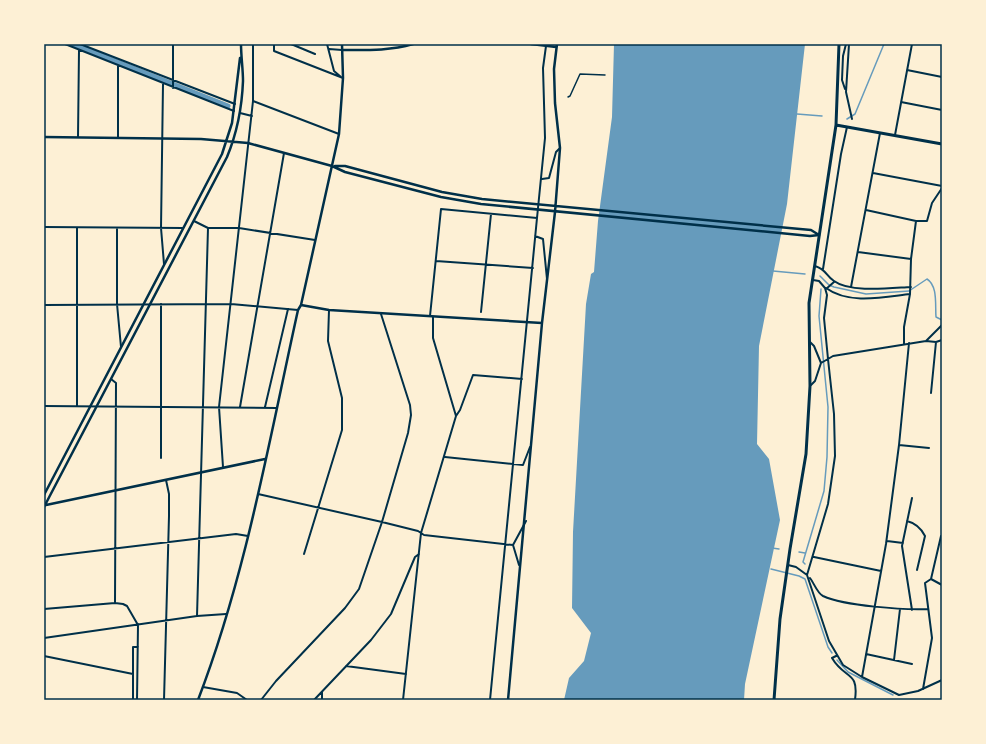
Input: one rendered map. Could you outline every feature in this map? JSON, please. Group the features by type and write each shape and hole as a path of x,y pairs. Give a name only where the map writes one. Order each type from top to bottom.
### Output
{"main road":[{"path":"774,700 780,619 806,454 810,386 809,303 836,125 839,44"},
{"path":"836,125 942,144"}],"street":[{"path":"65,44 163,84 173,84 235,104"},
{"path":"80,44 234,111"},
{"path":"173,44 173,84"},
{"path":"44,506 112,379 233,142 240,113 243,80 241,44"},
{"path":"223,467 219,407 252,116 253,44"},
{"path":"274,44 274,51 343,78"},
{"path":"291,44 315,54"},
{"path":"327,44 334,71 343,78"},
{"path":"198,700 226,614 248,536 298,310 301,304 332,166 339,134 343,78 342,44"},
{"path":"329,49 381,50 412,44"},
{"path":"508,700 520,568 526,521 542,324 548,285 560,148 555,103 554,69 556,45 546,46 531,44"},
{"path":"846,44 843,56 842,80 852,119"},
{"path":"846,92 849,44"},
{"path":"895,135 912,44"},
{"path":"86,46 87,52"},
{"path":"490,700 528,323 535,236 542,179 545,138 543,68 546,46"},
{"path":"78,138 79,50"},
{"path":"44,495 222,154 227,142 234,111 241,50"},
{"path":"838,56 843,56"},
{"path":"118,66 118,138"},
{"path":"907,70 942,76"},
{"path":"568,97 570,96 580,74 605,75"},
{"path":"163,84 161,138 161,228 164,265"},
{"path":"253,101 339,134"},
{"path":"901,102 942,110"},
{"path":"240,113 252,116"},
{"path":"823,269 841,154 847,127"},
{"path":"851,287 880,133"},
{"path":"44,137 161,138 248,143 332,166 345,172 461,201 529,210 810,236 820,235"},
{"path":"542,179 549,178 556,152 560,148"},
{"path":"240,406 284,153"},
{"path":"332,166 346,166 462,196 530,204 811,230 820,235"},
{"path":"866,210 927,221 932,203 942,187 873,173"},
{"path":"456,416 433,338 431,317 441,210 537,218"},
{"path":"481,312 491,214"},
{"path":"904,344 904,327 910,293 916,220"},
{"path":"194,221 208,228 239,228 315,240"},
{"path":"44,227 183,228"},
{"path":"117,227 117,304 121,348"},
{"path":"77,228 77,406"},
{"path":"197,616 208,228"},
{"path":"535,236 543,239 548,285"},
{"path":"858,252 912,259"},
{"path":"436,261 533,268"},
{"path":"814,266 823,269 833,282 851,287 875,289 910,287"},
{"path":"812,280 819,281 826,288 857,298 910,293"},
{"path":"826,288 833,282"},
{"path":"826,288 827,295 824,318 827,359 834,414 835,456 828,504 814,557 807,575 829,641 836,656 844,666 862,677 899,695 923,689 942,680"},
{"path":"161,304 161,458"},
{"path":"44,305 231,304 298,310"},
{"path":"301,304 329,310 542,324"},
{"path":"265,407 288,309"},
{"path":"304,554 342,430 342,398 328,341 329,310"},
{"path":"261,700 276,681 345,608 358,588 382,522 408,433 411,415 410,405 381,314"},
{"path":"926,341 942,325"},
{"path":"810,386 814,381 821,362 833,356 909,343 926,341 936,342 942,340"},
{"path":"810,342 814,346 821,362"},
{"path":"931,393 936,342"},
{"path":"862,677 887,541 899,446 909,343"},
{"path":"403,700 421,533 445,457 456,416 460,410 473,375 522,379"},
{"path":"112,379 116,383 115,603"},
{"path":"44,406 240,406 276,408"},
{"path":"445,457 523,465 533,439"},
{"path":"899,446 929,448"},
{"path":"44,506 116,489 266,459"},
{"path":"164,700 169,542 169,494 166,479"},
{"path":"258,494 382,522 424,535 513,545"},
{"path":"912,498 903,543 912,610"},
{"path":"520,568 513,545 526,521"},
{"path":"907,521 912,522 922,530 925,536 917,570"},
{"path":"44,557 236,534 248,536"},
{"path":"923,689 932,638 925,583 931,579 941,536"},
{"path":"887,541 903,543"},
{"path":"314,700 371,640 391,614 415,557 419,554"},
{"path":"814,557 882,571"},
{"path":"788,564 796,567 807,575 822,596 852,603 874,606 912,610 928,609"},
{"path":"931,579 942,585"},
{"path":"44,609 115,603 127,606 138,625 137,700"},
{"path":"894,660 900,609"},
{"path":"44,638 197,616 226,614"},
{"path":"133,700 133,647 138,647"},
{"path":"866,654 912,664"},
{"path":"44,656 133,674"},
{"path":"836,656 832,658 836,664 855,681 857,686 855,700"},
{"path":"346,666 406,674"},
{"path":"203,687 237,693 247,700"},
{"path":"322,692 322,700"}],"water":[{"path":"614,44 805,44 787,204 759,346 757,444 769,459 780,520 745,684 744,700 564,700 569,678 584,661 591,633 572,608 573,532 586,304 591,274 594,272 598,221 612,117"}],"waterway":[{"path":"73,44 228,106"},
{"path":"847,119 855,114 884,44"},
{"path":"797,114 822,116"},
{"path":"773,271 805,274"},
{"path":"820,276 829,285 834,287 866,294 909,291 927,279 933,286 936,302 936,317 942,320"},
{"path":"805,564 803,562 824,491 827,457 828,407 819,316 821,289"},
{"path":"772,548 779,549"},
{"path":"799,552 805,553"},
{"path":"771,569 805,579 828,647 832,653"},
{"path":"837,660 848,672 893,695"}]}
